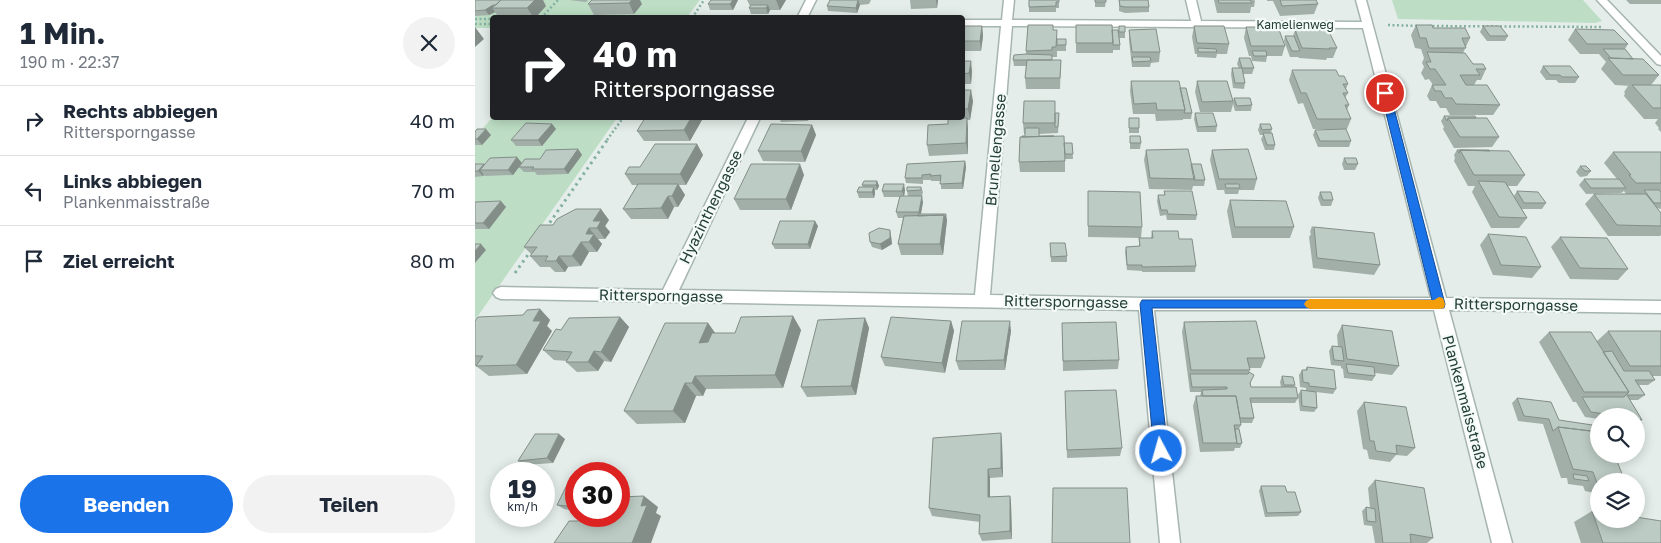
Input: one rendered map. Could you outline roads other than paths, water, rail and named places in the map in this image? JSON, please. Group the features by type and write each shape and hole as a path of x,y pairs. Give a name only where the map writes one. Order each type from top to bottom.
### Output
{"street":[{"path":"804,15 811,0"},
{"name":"Brunellengasse","path":"982,300 1009,0"},
{"path":"1191,0 1197,24"},
{"name":"Plankenmaisstraße","path":"1361,0 1502,543"},
{"path":"1601,0 1661,62"},
{"name":"Kamelienweg","path":"965,23 1368,25"},
{"name":"Hyazinthengasse","path":"668,296 753,120"},
{"name":"Rittersporngasse","path":"501,294 1146,304 1439,304 1661,307"},
{"path":"1146,304 1170,543"}]}
